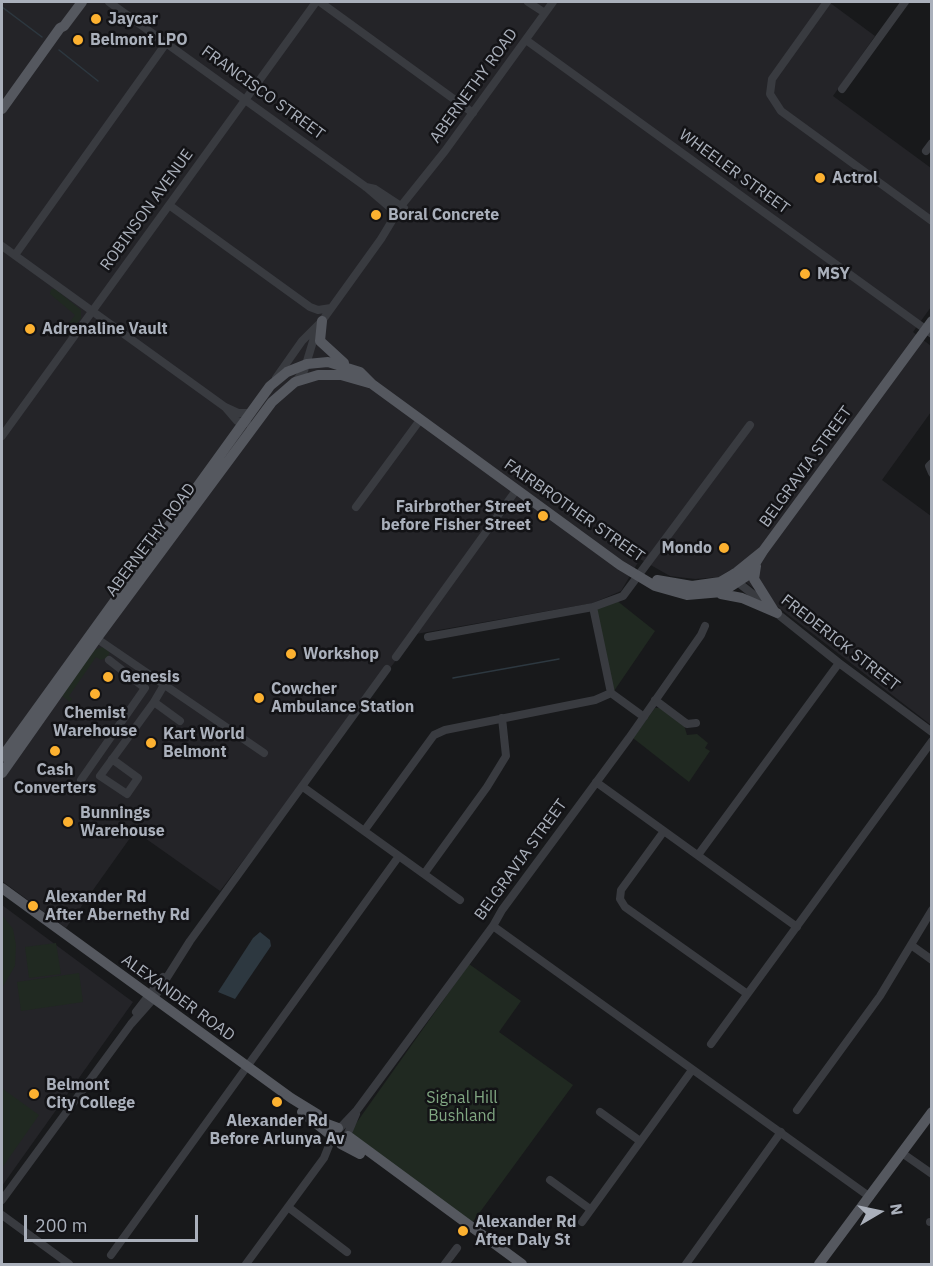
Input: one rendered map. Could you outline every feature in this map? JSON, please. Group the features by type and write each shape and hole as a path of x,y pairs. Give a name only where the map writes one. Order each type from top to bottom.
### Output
{"main road":[{"path":"2,109 60,28 64,16 76,2"},
{"path":"60,28 82,2"},
{"path":"320,323 320,341 351,368"},
{"name":"BELGRAVIA STREET","path":"639,576 692,586 735,580 763,551 929,328"},
{"name":"FAIRBROTHER STREET","path":"270,386 287,372 307,364 328,362 351,368 639,576 669,591 697,595 718,593 757,562 763,551"},
{"name":"FAIRBROTHER STREET","path":"295,382 312,376 332,374 372,384"},
{"name":"ABERNETHY ROAD","path":"2,773 93,636 242,423 255,416 295,382"},
{"name":"ABERNETHY ROAD","path":"2,757 255,416 270,386"},
{"path":"757,562 754,579 776,612"},
{"path":"718,593 742,598 776,612"},
{"name":"ALEXANDER ROAD","path":"2,888 244,1067 327,1124 357,1151 513,1264"},
{"name":"ALEXANDER ROAD","path":"2,896 149,998"},
{"path":"819,1264 932,1112"},
{"name":"ALEXANDER ROAD","path":"340,1136 522,1264"}],"street":[{"name":"FRANCISCO STREET","path":"111,2 401,211"},
{"name":"ROBINSON AVENUE","path":"2,436 245,98 318,2"},
{"path":"318,2 473,113"},
{"path":"528,2 545,13"},
{"name":"ABERNETHY ROAD","path":"270,386 302,341 320,323 417,186 554,2"},
{"path":"827,2 772,79 770,94 781,111 932,220"},
{"path":"842,88 905,2"},
{"name":"WHEELER STREET","path":"526,40 929,328"},
{"path":"15,255 168,42"},
{"path":"926,151 932,143"},
{"path":"170,205 310,306 320,310 331,308"},
{"path":"2,246 225,407 255,416"},
{"name":"ABERNETHY ROAD","path":"295,382 307,364 320,323"},
{"path":"225,407 228,413 242,423"},
{"path":"356,507 420,420"},
{"path":"428,637 593,607 623,596 750,425"},
{"path":"932,463 929,466 932,474"},
{"path":"396,657 517,489"},
{"name":"FREDERICK STREET","path":"735,580 839,663 932,732"},
{"path":"593,607 611,693 644,717"},
{"name":"BELGRAVIA STREET","path":"246,1264 644,717 705,626"},
{"path":"93,636 264,753"},
{"path":"109,660 145,688"},
{"path":"698,855 839,663"},
{"path":"2,1200 387,669"},
{"path":"81,780 152,677"},
{"path":"112,759 138,778 127,794 100,776 164,685"},
{"path":"364,831 434,735 445,730 595,700 611,693"},
{"path":"655,700 691,726"},
{"path":"154,702 180,721"},
{"path":"424,874 487,787 506,756 502,718"},
{"path":"711,1044 932,741"},
{"path":"596,782 797,927"},
{"path":"303,787 460,900"},
{"path":"664,831 621,890 620,899 625,907 746,993"},
{"path":"111,1255 244,1067 399,856"},
{"path":"797,1110 879,996 932,910"},
{"path":"493,926 870,1197"},
{"path":"911,945 932,960"},
{"path":"582,1222 692,1070"},
{"path":"600,1112 640,1142"},
{"path":"686,1264 781,1132"},
{"path":"902,1153 932,1174"},
{"path":"550,1180 590,1209"},
{"path":"288,1207 347,1252"},
{"path":"2,1215 69,1264"},
{"path":"445,1264 457,1248"}],"shaded area":[{"path":"2,2 829,2 875,36 833,96 931,168 931,307 913,332 931,346 931,412 882,480 931,516 931,725 730,570 719,577 695,579 670,576 640,559 621,591 593,603 416,634 220,891 135,831 66,928 2,881"},
{"name":"Belmont City College","path":"2,905 133,1002 2,1186"},
{"path":"260,932 270,940 271,946 235,999 218,992 253,938"}],"green space":[{"path":"51,289 55,289 81,310 81,318 68,336 61,334 75,315 50,294"},
{"path":"616,600 655,631 612,694 593,607"},
{"path":"103,647 110,651 108,657 101,660 96,657 69,696 72,699 70,702 62,696 94,650"},
{"path":"655,708 661,708 684,725 687,735 697,734 708,743 705,748 710,751 689,782 633,738"},
{"path":"2,915 13,929 16,945 15,966 2,988"},
{"path":"56,943 61,974 29,978 25,947"},
{"name":"Signal Hill Bushland","path":"469,964 521,1001 499,1032 573,1085 472,1223 353,1136 352,1129"},
{"path":"79,973 83,1002 21,1011 17,982"},
{"path":"3,1089 39,1115 2,1168 2,1091"}],"waterway":[{"path":"2,7 42,37"},
{"path":"59,50 98,81"},
{"path":"453,678 559,659"}],"place":[{"name":"Jaycar","path":"96,19"},
{"name":"Belmont LPO","path":"78,40"},
{"name":"Actrol","path":"820,178"},
{"name":"Boral Concrete","path":"376,215"},
{"name":"MSY","path":"805,274"},
{"name":"Adrenaline Vault","path":"30,329"},
{"name":"Fairbrother Street before Fisher Street","path":"543,516"},
{"name":"Mondo","path":"724,548"},
{"name":"Workshop","path":"291,654"},
{"name":"Genesis","path":"108,677"},
{"name":"Chemist Warehouse","path":"95,694"},
{"name":"Cowcher Ambulance Station","path":"259,698"},
{"name":"Kart World Belmont","path":"151,743"},
{"name":"Cash Converters","path":"55,751"},
{"name":"Bunnings Warehouse","path":"68,822"},
{"name":"Alexander Rd After Abernethy Rd","path":"33,906"},
{"name":"Belmont City College","path":"34,1094"},
{"name":"Alexander Rd Before Arlunya Av","path":"277,1102"},
{"name":"Alexander Rd After Daly St","path":"463,1231"}]}
